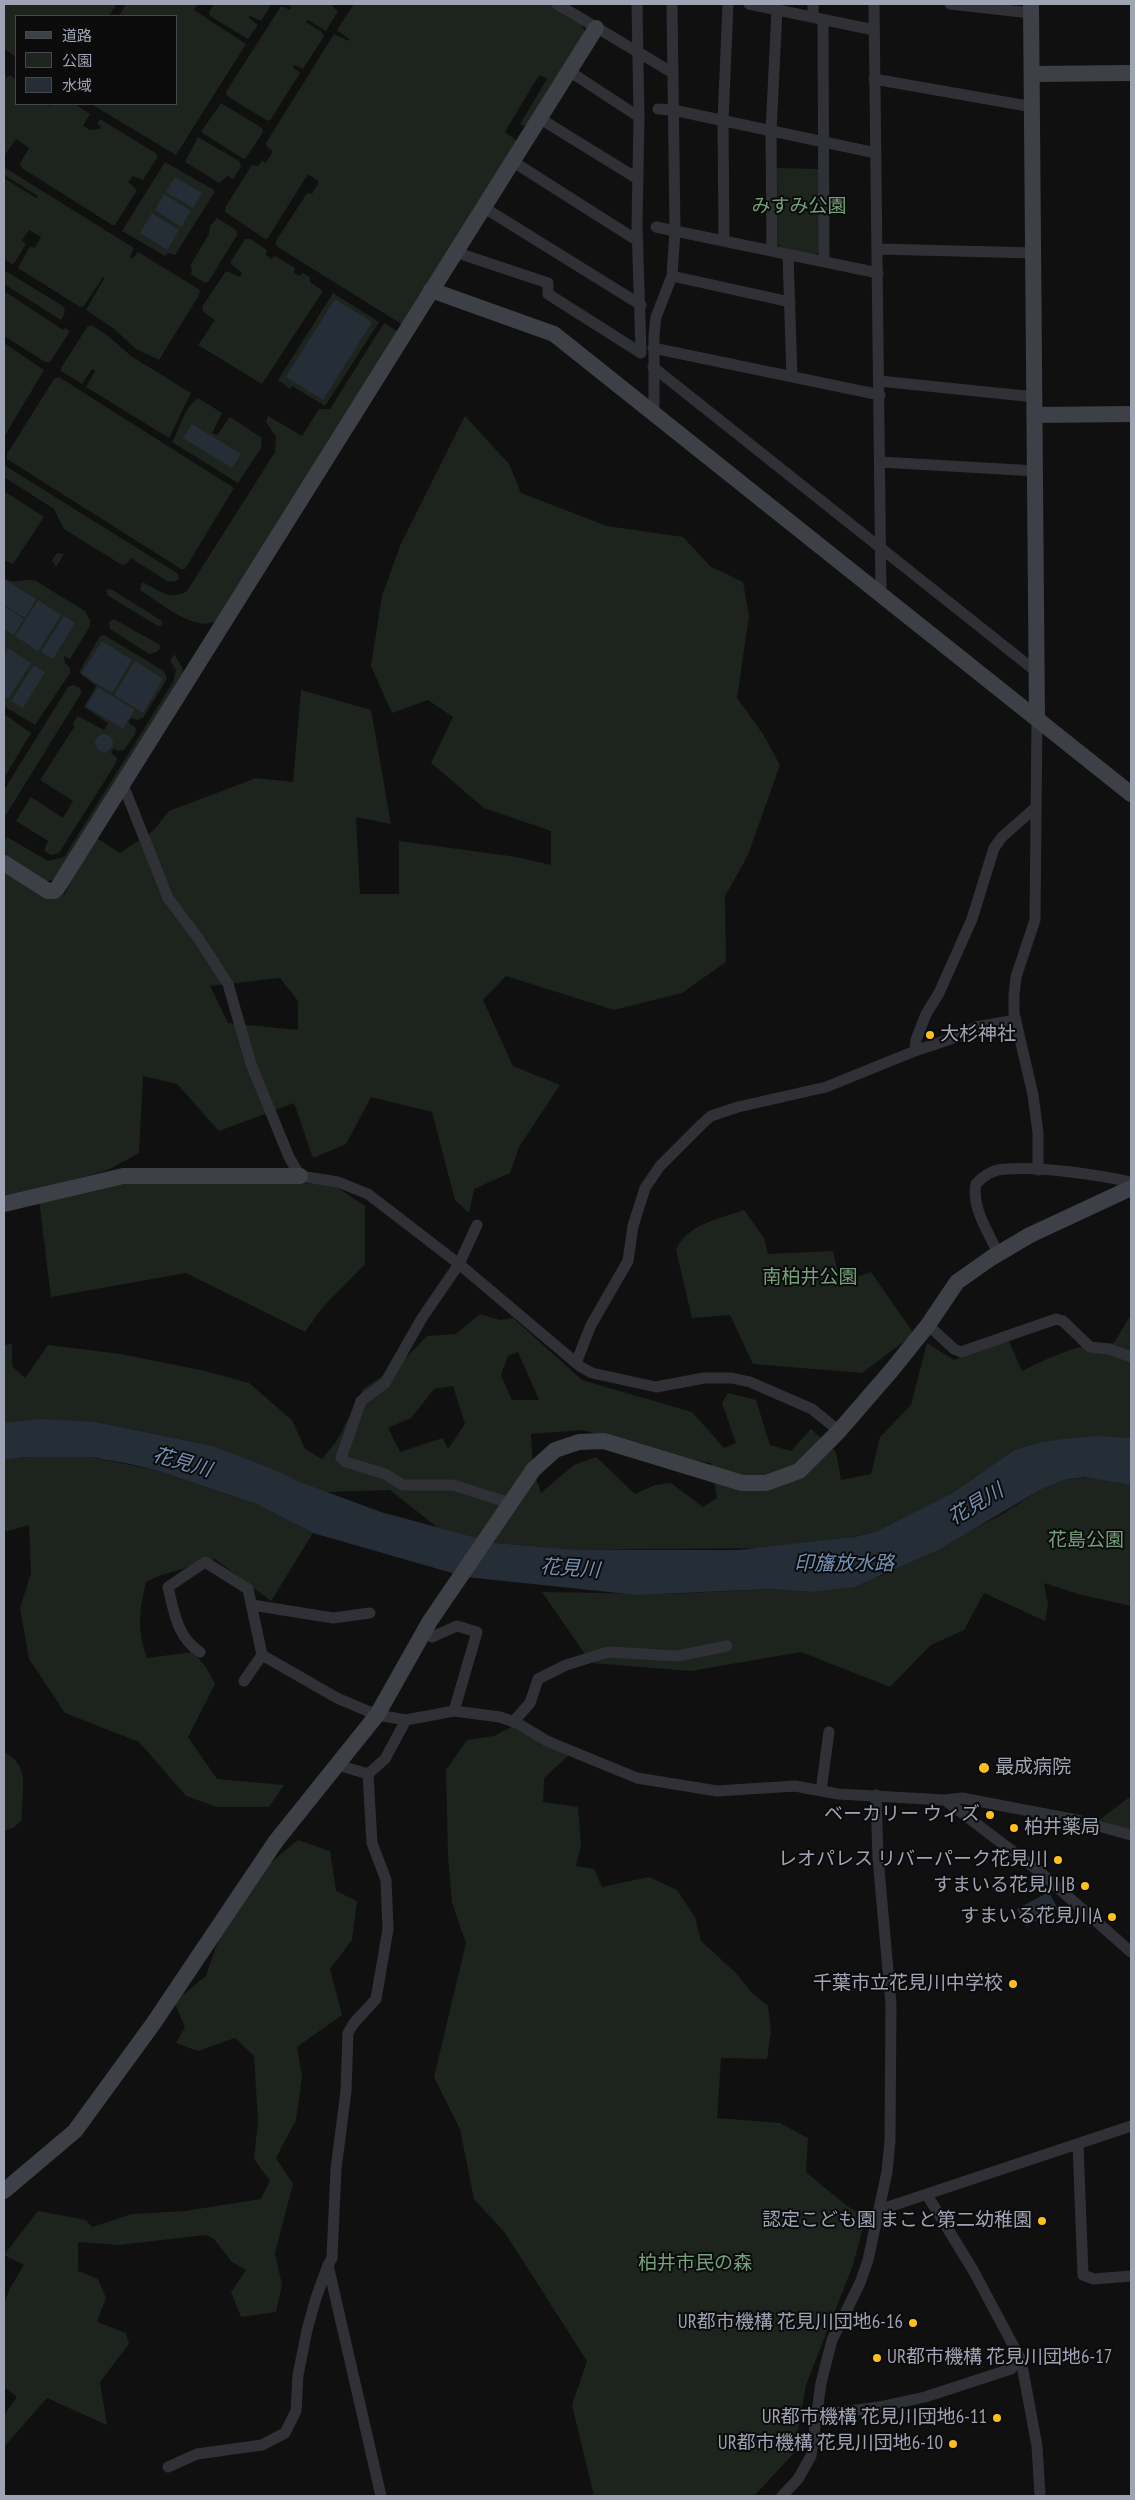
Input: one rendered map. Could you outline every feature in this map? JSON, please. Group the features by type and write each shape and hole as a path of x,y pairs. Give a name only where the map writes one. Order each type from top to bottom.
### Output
{"street":[{"path":"558,4 673,73"},
{"path":"455,252 548,283 548,294 641,353 638,241 639,117 637,4"},
{"path":"654,413 653,348 656,317 672,276 675,232 672,4"},
{"path":"724,240 723,121 728,4"},
{"path":"749,4 874,30"},
{"path":"813,4 818,18 823,141 824,261"},
{"path":"874,4 881,462 881,595"},
{"path":"950,4 1031,8 1038,673 1036,806 1034,920 1016,977 1014,995 1016,1020 1033,1095 1038,1133 1038,1170"},
{"path":"772,251 771,131 777,10"},
{"path":"4,863 48,891 54,891 596,28"},
{"path":"569,71 639,117"},
{"path":"1032,74 1131,73"},
{"path":"874,79 1032,107"},
{"path":"658,109 674,110 876,153"},
{"path":"539,118 638,179"},
{"path":"512,162 638,241"},
{"path":"483,207 641,305"},
{"path":"656,227 824,261 878,274"},
{"path":"878,249 1034,253"},
{"path":"788,255 792,377"},
{"path":"672,276 790,302"},
{"path":"431,290 554,334 1131,794"},
{"path":"653,348 880,395"},
{"path":"653,367 1038,673"},
{"path":"879,381 1035,397"},
{"path":"1035,415 1131,414"},
{"path":"881,462 1036,471"},
{"path":"122,782 168,898 198,938 228,984 252,1064 289,1157 300,1176"},
{"path":"915,1051 916,1040 926,1014 939,993 972,919 994,848 1002,837 1036,806"},
{"path":"576,1364 591,1325 628,1261 633,1226 645,1188 660,1166 711,1116 729,1109 826,1087 915,1051 959,1036 976,1027 1016,1020"},
{"path":"998,1254 977,1208 974,1193 976,1184 992,1172 1006,1168 1038,1170 1131,1182"},
{"path":"4,1204 123,1176 300,1176 338,1182 368,1194 459,1264 576,1364 592,1373 656,1387 704,1378 732,1378 750,1382 812,1409 839,1431"},
{"path":"4,2191 75,2132 153,2024 276,1841 377,1715 507,1507 533,1470 555,1450 579,1442 604,1441 729,1480 759,1483 799,1471 839,1431 928,1325 957,1282 1030,1235 1131,1188"},
{"path":"477,1225 459,1264 422,1318 385,1383 361,1401 341,1458 346,1462 385,1474 403,1485 453,1485 507,1507"},
{"path":"928,1325 954,1349 961,1352 1056,1319 1063,1321 1090,1346 1109,1349 1131,1357"},
{"path":"200,1652 184,1639 174,1616 168,1587 204,1562 248,1589 262,1656 244,1681"},
{"path":"252,1605 333,1618 370,1613"},
{"path":"431,1629 457,1626 477,1632 454,1711"},
{"path":"513,1722 530,1703 538,1679 566,1665 608,1652 677,1656 728,1646"},
{"path":"262,1656 337,1698 377,1715 406,1720 454,1711 500,1717 547,1741 638,1778 717,1790 795,1786 821,1791 945,1800 962,1798 1076,1820 1131,1836"},
{"path":"368,1774 385,1759 406,1720"},
{"path":"821,1791 829,1732"},
{"path":"338,1765 368,1774"},
{"path":"168,2467 197,2454 262,2444 285,2433 296,2411 298,2375 307,2330 316,2298 332,2258 336,2169 346,2091 348,2033 354,2022 376,1999 388,1929 386,1880 372,1843 368,1774"},
{"path":"782,2496 807,2468 813,2446 821,2383 832,2340 864,2273 879,2210 890,2140 891,2004 878,1858 876,1795"},
{"path":"945,1800 1040,1872 1131,1952"},
{"path":"879,2210 1131,2126"},
{"path":"1078,2144 1083,2275 1094,2279 1131,2276"},
{"path":"927,2195 978,2279 1021,2360 1037,2446 1040,2496"},
{"path":"328,2265 345,2346 381,2496"},
{"path":"818,2415 880,2407 925,2397 1011,2370 1021,2360"}],"green space":[{"path":"4,4 117,4 110,15 15,15 15,56 4,49"},
{"path":"126,4 198,4 194,10 246,44 176,155 93,105 178,105 178,15 120,15"},
{"path":"214,4 269,4 270,7 261,21 250,16 249,18 258,25 248,39 210,16 209,12"},
{"path":"286,4 330,4 338,11 326,31 308,20 306,22 323,33 324,36 303,69 294,65 293,67 300,73 268,121 227,96 226,92 281,6 290,10 292,7"},
{"path":"354,4 550,4 582,24 585,33 527,125 523,126 520,124 547,79 540,75 536,80 505,132 517,141 403,325 276,246 276,241 307,193 312,194 319,182 308,174 268,238 265,239 225,212 226,206 252,165 258,166 262,161 266,163 273,151 267,147 266,143 334,34 348,41 349,39 337,30"},
{"path":"4,71 7,78 10,75 15,78 15,105 76,105 90,114 83,126 90,130 100,129 101,127 97,123 100,119 157,154 157,158 143,180 133,176 128,182 137,190 115,225 112,225 22,168 20,163 29,148 16,139 4,156"},
{"path":"221,103 262,128 263,132 246,158 242,158 201,132"},
{"path":"198,137 239,161 241,167 233,179 228,176 219,183 185,162"},
{"path":"165,162 214,190 214,193 175,255 168,253 165,256 122,231"},
{"path":"4,167 134,248 130,257 132,259 138,252 200,290 199,295 159,360 136,349 113,328 86,310 105,277 103,277 84,306 80,307 18,268 30,246 35,248 41,237 29,230 22,240 26,244 15,262 12,264 4,259 4,178 36,198 38,196 4,175"},
{"name":"みすみ公園","path":"777,168 819,169 820,252 815,255 780,247 778,244"},
{"path":"217,218 236,230 237,235 209,281 205,283 191,274 192,268 190,266 209,234 210,226"},
{"path":"245,239 250,239 267,250 266,255 271,259 275,256 295,268 294,273 299,276 303,273 310,277 310,282 323,291 262,384 198,345 215,320 203,312 202,307 226,271 240,277 242,273 230,263"},
{"path":"4,270 63,306 65,312 61,320 4,284"},
{"path":"4,291 63,330 65,328 70,331 50,362 45,362 4,336"},
{"path":"333,293 379,322 325,406 292,386 290,389 278,380"},
{"path":"384,323 399,332 216,621 207,624 188,620 140,590 142,582 169,595 187,591 275,452 276,437 266,422 268,416 302,436 319,409 330,409"},
{"path":"91,325 107,335 131,356 191,393 169,438 86,387 95,371 92,369 82,384 61,371 61,368 87,327"},
{"path":"4,343 44,370 4,437"},
{"path":"59,377 234,488 185,569 181,569 7,459 7,454 54,379"},
{"path":"198,398 222,413 212,433 217,435 230,417 262,438 261,448 238,483 172,442 186,412"},
{"path":"465,416 509,464 521,493 607,526 683,537 710,566 743,582 749,616 737,698 763,734 780,765 748,855 725,896 726,962 682,993 614,1010 506,976 483,1000 513,1066 560,1085 519,1147 510,1173 474,1189 469,1213 455,1200 432,1112 371,1097 346,1144 313,1158 294,1103 219,1131 177,1084 143,1076 139,1153 108,1170 4,1198 4,867 48,896 65,894 92,835 120,853 154,830 169,811 256,778 293,782 301,690 371,710 391,824 356,817 360,894 399,894 399,841 517,857 551,865 551,831 484,808 431,763 453,717 428,700 392,713 371,666 382,596 400,546","holes":["280,978 298,1001 298,1030 228,1023 210,986"]},
{"path":"4,465 177,573 179,579 174,582 167,581 131,558 126,564 122,565 64,529 54,509 4,477"},
{"path":"4,491 44,517 13,564 4,560"},
{"path":"57,553 64,554 56,567 52,560"},
{"path":"4,578 13,581 36,581 85,611 90,620 90,626 70,659 64,656 65,663 70,668 70,673 35,725 4,706"},
{"path":"111,589 162,621 162,625 158,626 107,595 107,590"},
{"path":"114,619 160,645 160,648 157,652 149,654 110,629 109,622"},
{"path":"104,635 164,671 167,679 143,718 137,720 131,718 128,722 136,728 135,734 124,750 118,751 114,748 111,753 117,758 116,763 59,853 50,855 44,850 48,841 16,821 31,797 63,818 73,801 40,780 74,727 73,723 78,716 104,730 108,723 84,707 96,686 79,672 100,636"},
{"path":"174,654 182,667 183,673 55,879 45,882 6,857 4,843 7,837 48,861 64,857 173,682 176,670 170,661"},
{"path":"73,685 79,687 82,692 4,818 4,790 68,687"},
{"path":"4,714 31,733 4,778"},
{"path":"134,1179 332,1184 365,1206 365,1264 322,1308 305,1332 186,1273 51,1297 39,1200"},
{"name":"南柏井公園","path":"744,1210 764,1238 768,1254 833,1251 840,1283 871,1272 914,1334 862,1373 753,1364 730,1315 692,1318 676,1250 681,1241 696,1228"},
{"path":"480,1314 500,1320 513,1318 582,1380 692,1412 724,1448 736,1443 722,1403 728,1393 756,1400 770,1445 791,1451 811,1429 836,1452 841,1480 871,1474 880,1437 911,1405 927,1343 954,1360 1007,1337 1022,1371 1078,1348 1114,1343 1131,1314 1131,1438 1084,1437 1041,1442 1014,1450 954,1492 875,1532 829,1542 766,1548 581,1550 495,1543 438,1528 390,1490 326,1492 274,1475 213,1446 96,1422 4,1424 4,1345 12,1344 12,1366 25,1378 48,1345 121,1354 201,1370 249,1383 292,1420 305,1449 322,1459 338,1439 363,1389 399,1365 427,1336 456,1334","holes":["518,1352 539,1400 512,1400 501,1375 508,1356","453,1386 465,1424 448,1449 443,1438 400,1452 388,1428 411,1418 434,1389","583,1430 670,1457 711,1463 717,1498 703,1507 671,1483 655,1485 635,1494 596,1457 574,1465 541,1493 533,1470 531,1434"]},
{"path":"25,1457 91,1457 159,1471 256,1504 313,1533 271,1601 215,1559 159,1576 146,1582 142,1602 140,1629 147,1658 193,1652 206,1667 215,1684 188,1737 217,1779 284,1785 269,1807 217,1807 186,1796 139,1742 65,1713 29,1659 20,1608 31,1573 29,1525 4,1532 4,1460"},
{"name":"花島公園","path":"1089,1477 1131,1485 1131,1606 1078,1594 1044,1583 1048,1605 1045,1621 984,1593 964,1630 931,1645 890,1687 801,1652 691,1671 591,1663 542,1592 670,1594 770,1589 812,1592 881,1576 1001,1515 1040,1490 1064,1480"},
{"name":"柏井市民の森","path":"517,1724 541,1744 569,1755 544,1778 543,1802 578,1807 581,1845 576,1866 594,1869 602,1887 649,1877 677,1890 695,1917 701,1941 736,1973 752,1993 768,2006 771,2032 767,2059 721,2058 717,2118 780,2123 808,2138 806,2172 847,2206 866,2217 853,2265 806,2385 794,2453 754,2496 594,2496 572,2405 587,2361 505,2233 474,2199 460,2129 434,2077 466,1943 452,1903 448,1856 446,1770 467,1740 494,1736"},
{"path":"4,1752 19,1765 23,1781 22,1820 13,1828 4,1831"},
{"path":"1131,1796 1131,1830 1099,1820"},
{"path":"298,1840 330,1851 336,1891 357,1901 352,1940 330,1969 342,2015 297,2047 302,2077 296,2120 276,2158 293,2184 275,2253 282,2285 276,2312 241,2317 231,2292 246,2270 232,2262 214,2239 206,2235 119,2245 78,2242 78,2271 98,2279 106,2298 97,2322 126,2333 129,2344 100,2382 107,2425 47,2398 4,2447 4,2415 17,2397 4,2387 4,2304 10,2288 24,2265 4,2255 38,2211 86,2220 92,2227 132,2214 185,2211 261,2199 270,2181 254,2159 258,2121 254,2056 235,2038 198,2051 176,2043 185,2027 174,2002 206,1976 235,1892"}],"water":[{"path":"175,177 202,193 193,208 166,192"},
{"path":"164,194 191,211 181,227 155,210"},
{"path":"152,213 179,230 167,250 140,233"},
{"path":"335,299 372,322 323,400 286,377"},
{"path":"192,424 241,454 232,468 183,438"},
{"path":"4,579 36,599 25,618 4,605"},
{"path":"38,600 61,615 38,651 15,636"},
{"path":"4,606 24,619 14,635 4,629"},
{"path":"64,616 75,623 53,659 41,652"},
{"path":"102,641 132,660 112,693 81,674"},
{"path":"8,648 31,663 8,699 4,696 4,655"},
{"path":"135,661 163,679 143,713 114,695"},
{"path":"34,665 45,672 23,708 11,701"},
{"path":"98,687 135,710 123,729 86,706"},
{"path":"100,734 108,734 113,739 111,750 100,752 95,747 95,739"},
{"name":"印旛放水路","path":"41,1419 96,1422 213,1446 275,1470 300,1482 381,1512 495,1543 581,1550 738,1550 854,1537 875,1532 954,1492 1014,1450 1041,1442 1062,1439 1096,1436 1131,1438 1131,1485 1084,1477 1064,1480 1040,1490 938,1550 854,1587 812,1592 770,1589 637,1595 466,1577 313,1533 256,1504 159,1471 130,1464 91,1457 25,1457 4,1460 4,1423"},
{"path":"1049,1892 1058,1909 1026,1926 1017,1909"}],"place":[{"name":"大杉神社","path":"930,1035"},
{"name":"最成病院","path":"984,1768"},
{"name":"ベーカリー ウィズ","path":"990,1815"},
{"name":"柏井薬局","path":"1014,1828"},
{"name":"レオパレス リバーパーク花見川","path":"1058,1860"},
{"name":"すまいる花見川B","path":"1085,1886"},
{"name":"すまいる花見川A","path":"1112,1917"},
{"name":"千葉市立花見川中学校","path":"1013,1984"},
{"name":"認定こども園 まこと第二幼稚園","path":"1042,2221"},
{"name":"UR都市機構 花見川団地6-16","path":"913,2323"},
{"name":"UR都市機構 花見川団地6-17","path":"877,2358"},
{"name":"UR都市機構 花見川団地6-11","path":"997,2418"},
{"name":"UR都市機構 花見川団地6-10","path":"953,2444"}],"water label":[{"name":"花見川","path":"182,1463"},
{"name":"花見川","path":"976,1505"},
{"name":"花見川","path":"570,1569"}]}
